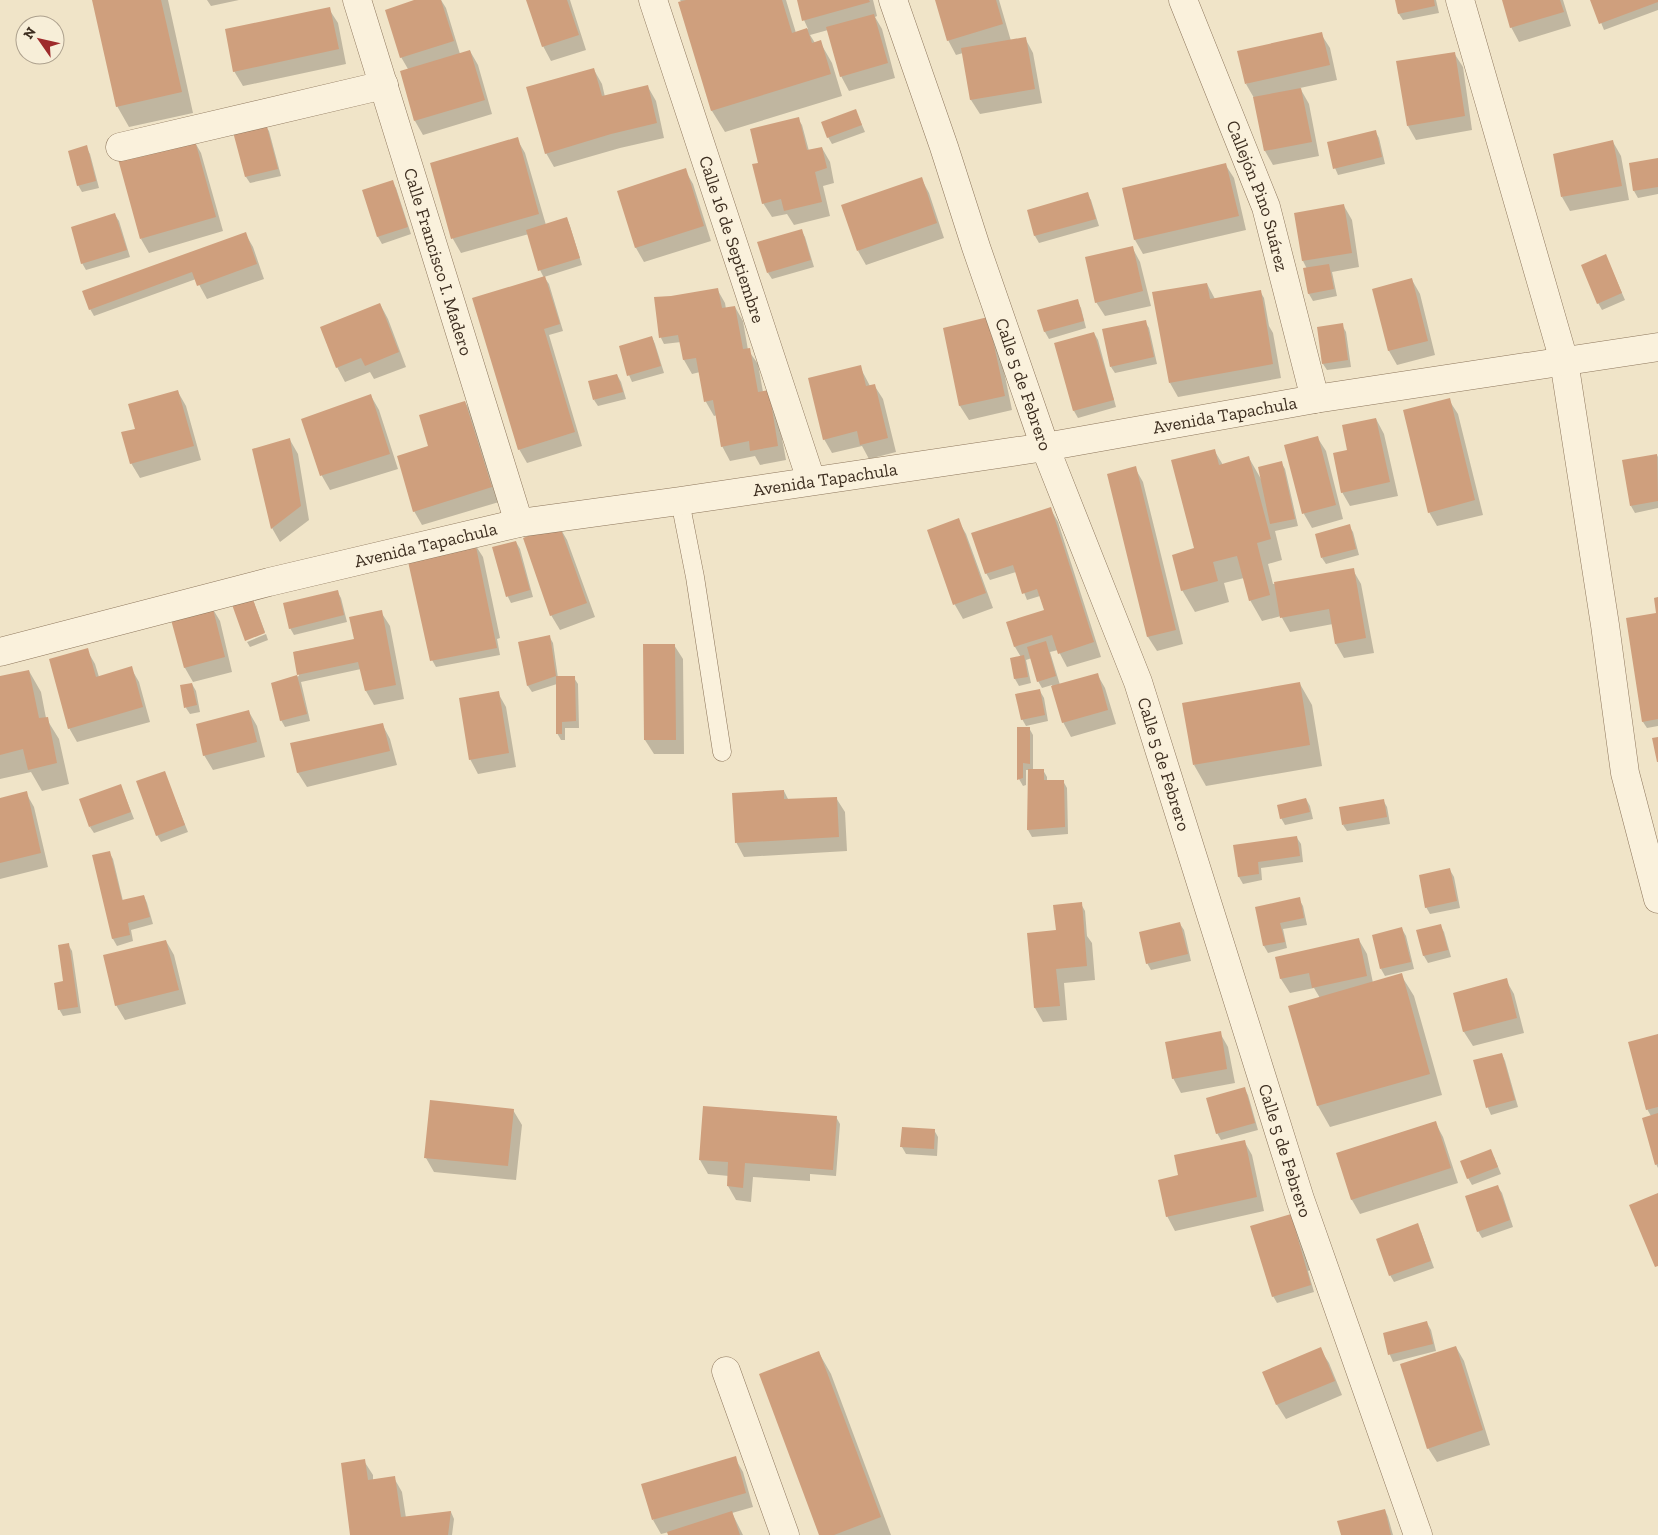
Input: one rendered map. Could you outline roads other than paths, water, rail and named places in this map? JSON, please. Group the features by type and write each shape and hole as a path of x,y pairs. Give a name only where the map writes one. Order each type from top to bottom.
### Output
{"street":[{"name":"Calle Francisco I. Madero","path":"358,0 519,523"},
{"name":"Calle 16 de Septiembre","path":"653,0 811,480"},
{"name":"Calle 5 de Febrero","path":"893,0 1046,447 1138,682 1300,1199 1418,1535"},
{"name":"Callejón Pino Suárez","path":"1183,0 1266,207 1316,399"},
{"path":"1460,0 1564,361 1605,624 1625,773 1658,899"},
{"path":"120,147 384,85"},
{"name":"Avenida Tapachula","path":"0,652 269,582 519,523 1046,447 1316,399 1658,347"},
{"path":"726,1371 785,1535"}],"lane":[{"path":"680,501 695,577 722,752"}]}
